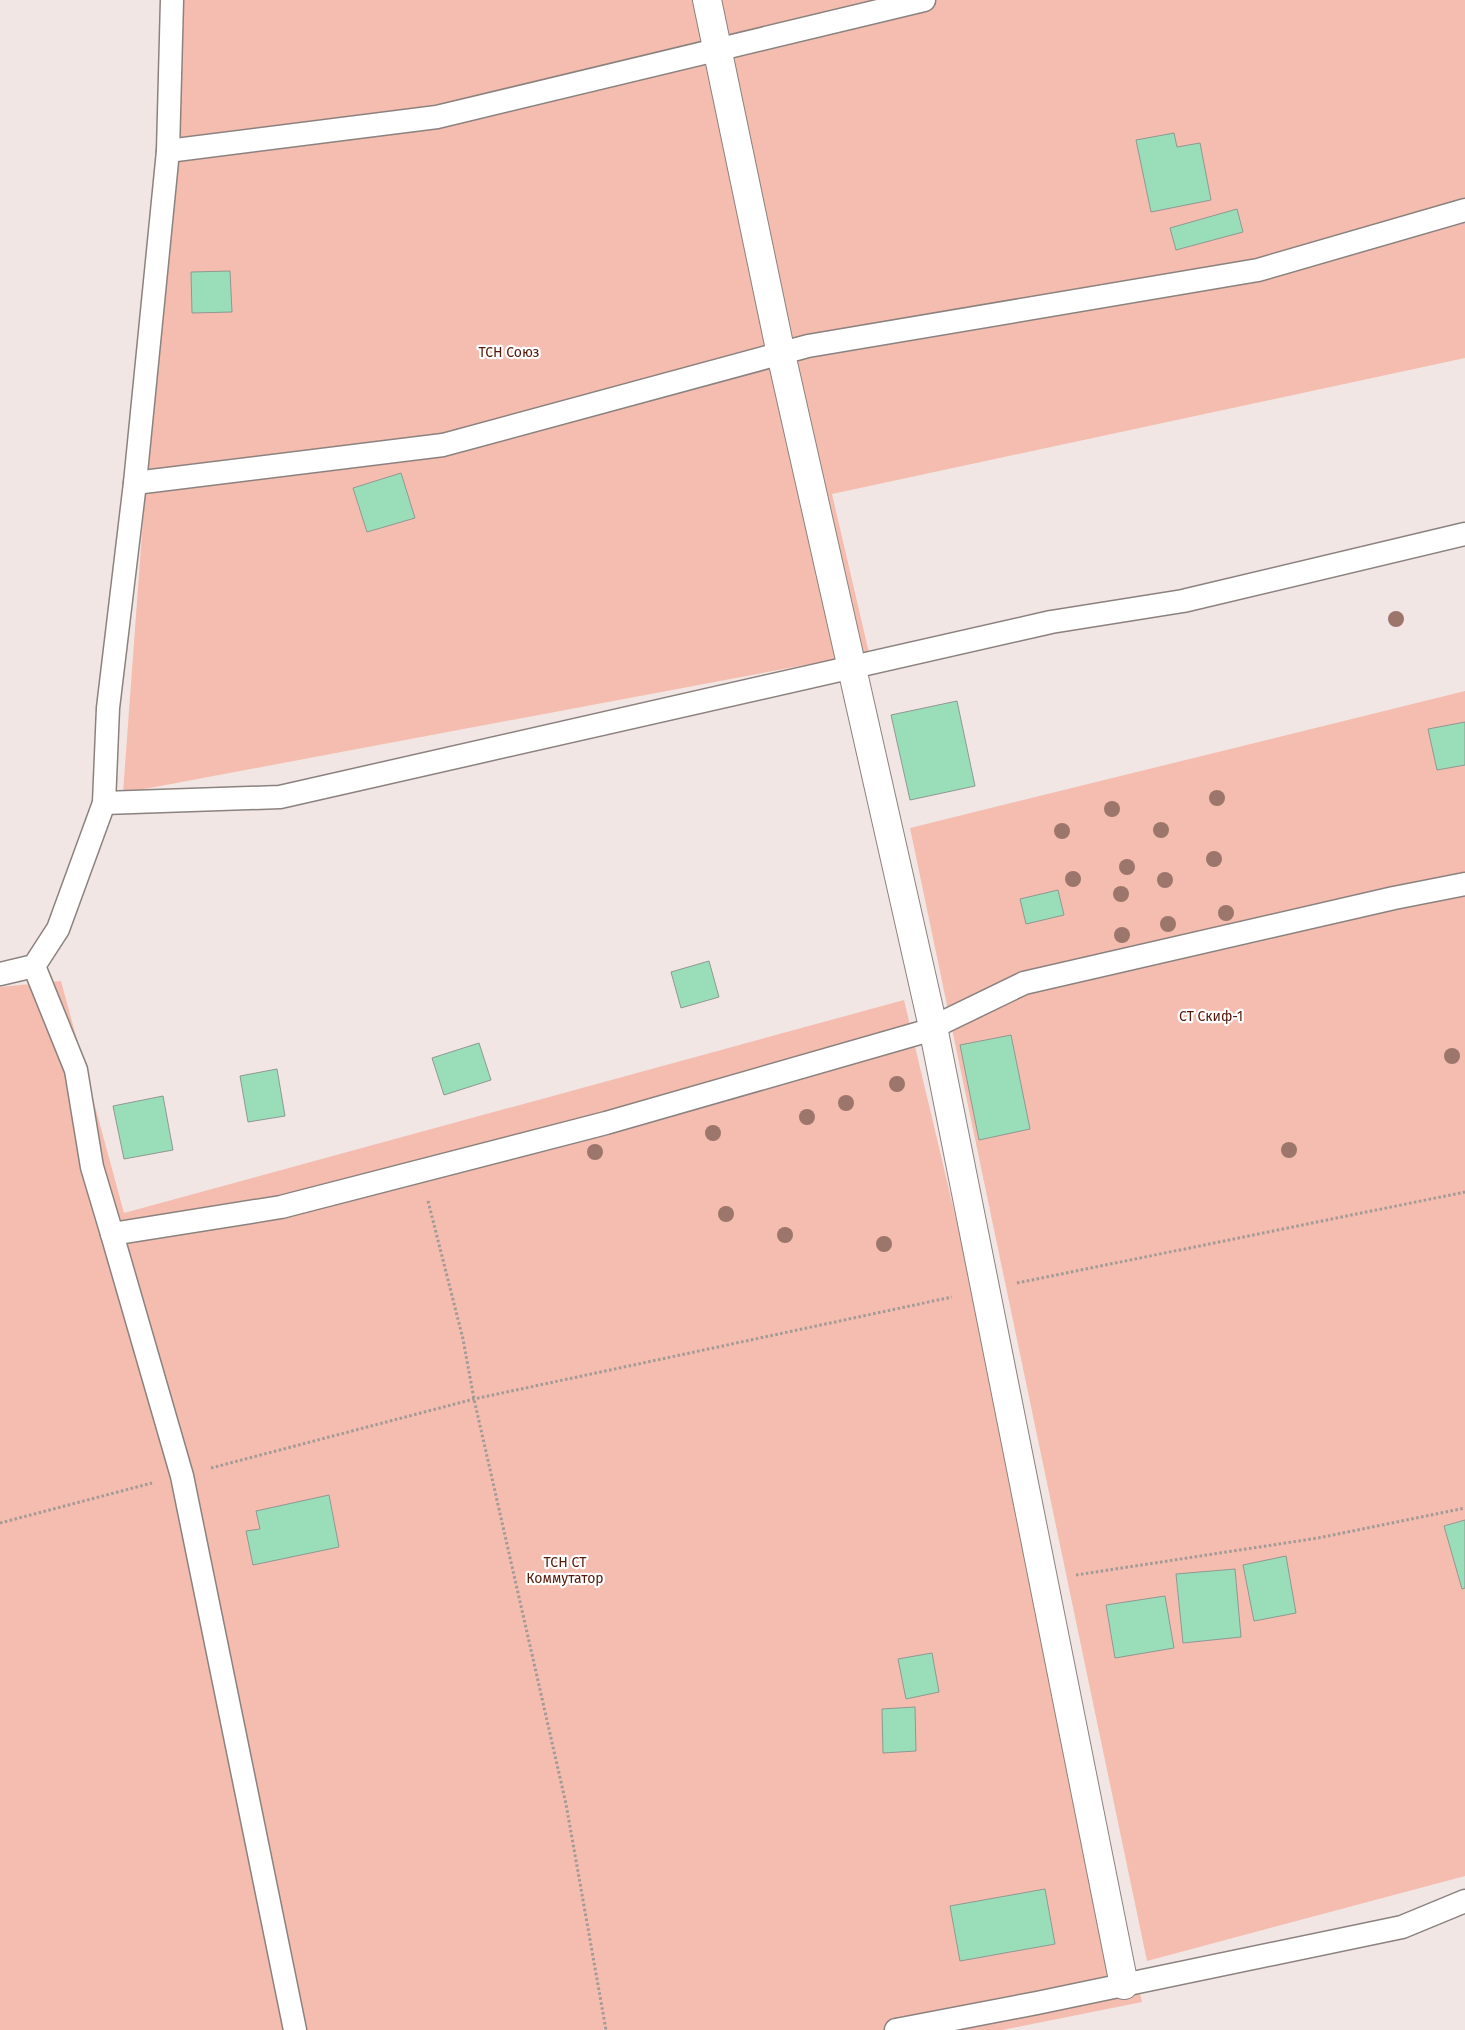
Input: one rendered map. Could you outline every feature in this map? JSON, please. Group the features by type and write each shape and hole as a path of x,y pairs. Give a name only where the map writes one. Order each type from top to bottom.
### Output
{"street":[{"path":"707,0 781,354 933,1027 1124,1985"}],"lane":[{"path":"0,974 34,966 58,929 104,803 108,708 136,483 168,151 172,0"},
{"path":"168,151 437,117 924,0"},
{"path":"136,483 443,445 808,346 1258,270 1465,210"},
{"path":"104,803 280,797 1051,622 1183,601 1465,534"},
{"path":"112,1234 281,1207 606,1123 923,1032 1024,983 1394,898 1465,884"},
{"path":"34,966 76,1070 92,1167 182,1476 295,2030"},
{"path":"896,2030 1402,1927 1465,1901"}],"path":[{"path":"420,1171 463,1339 474,1399 566,1804 606,2030"},
{"path":"0,1523 474,1399 986,1290 1465,1192"},
{"path":"1043,1580 1318,1538 1465,1508"}],"green space":[{"name":"ТСН Союз","path":"181,0 1465,0 1465,358 832,494 869,653 123,793"},
{"name":"СТ Скиф-1","path":"1465,691 1465,1876 1147,1961 910,828"},
{"name":"ТСН СТ Коммутатор","path":"61,981 124,1213 904,1000 1142,2002 1002,2030 0,2030 0,987"}],"building":[{"path":"1174,133 1177,147 1200,143 1211,200 1151,212 1136,140"},
{"path":"1237,209 1243,232 1176,250 1170,228"},
{"path":"230,271 232,312 192,313 191,272"},
{"path":"401,473 415,518 367,532 353,488"},
{"path":"957,701 975,786 910,800 891,715"},
{"path":"1465,722 1465,765 1437,770 1428,729"},
{"path":"1058,890 1064,915 1026,924 1020,899"},
{"path":"709,961 719,997 681,1008 671,972"},
{"path":"1011,1035 1030,1129 979,1140 960,1045"},
{"path":"479,1043 491,1080 444,1095 432,1058"},
{"path":"277,1069 285,1116 248,1122 240,1076"},
{"path":"163,1096 173,1150 124,1159 113,1106"},
{"path":"329,1495 339,1547 253,1565 246,1531 260,1529 256,1511"},
{"path":"1465,1520 1465,1588 1462,1589 1444,1526"},
{"path":"1286,1556 1296,1613 1254,1621 1243,1565"},
{"path":"1235,1569 1241,1637 1183,1643 1176,1574"},
{"path":"1165,1596 1174,1648 1115,1658 1106,1605"},
{"path":"932,1653 939,1692 906,1699 898,1659"},
{"path":"915,1707 916,1751 883,1753 882,1709"},
{"path":"1045,1889 1055,1944 960,1961 950,1906"}]}
